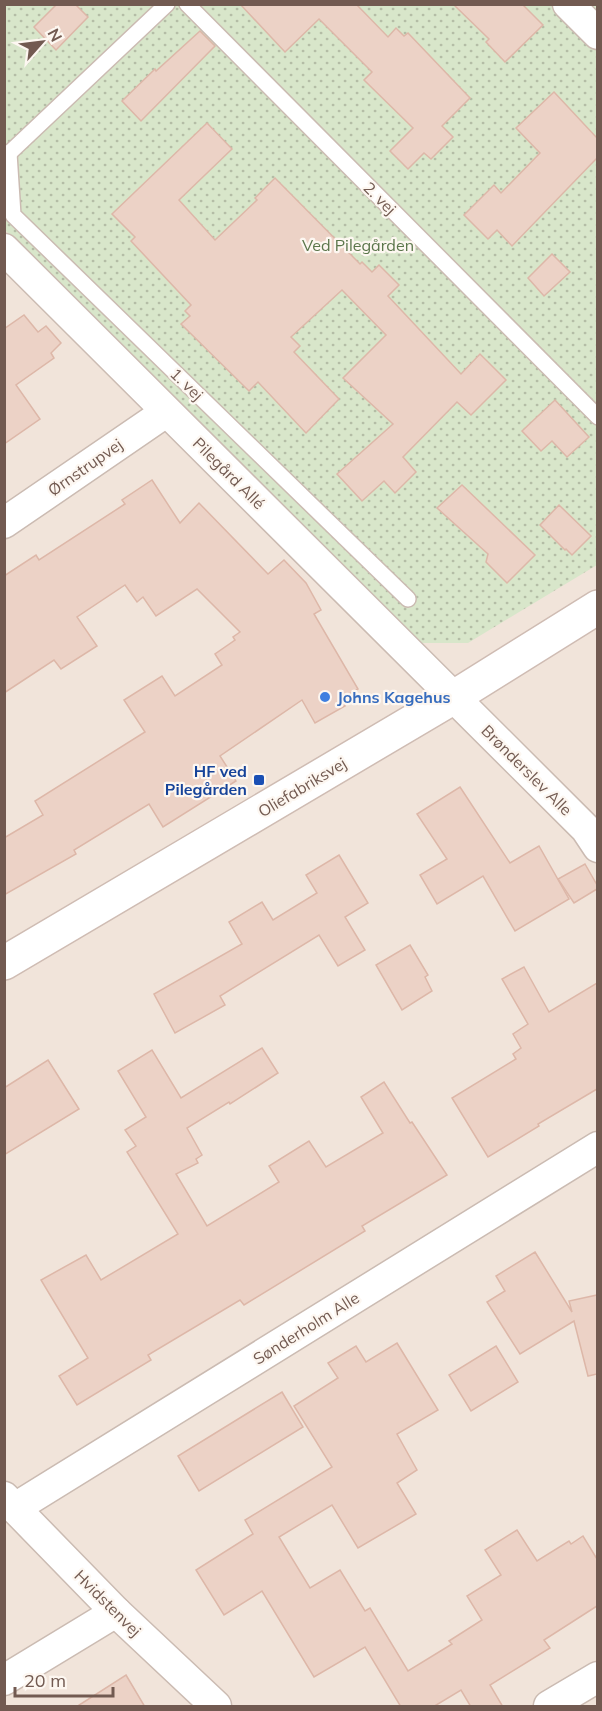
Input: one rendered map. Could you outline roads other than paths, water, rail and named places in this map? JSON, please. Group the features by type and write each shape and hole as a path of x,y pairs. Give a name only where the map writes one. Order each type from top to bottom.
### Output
{"street":[{"path":"568,4 597,34"},
{"name":"Pilegård Allé","path":"4,249 454,697"},
{"name":"Ørnstrupvej","path":"4,523 166,412"},
{"name":"Oliefabriksvej","path":"4,963 454,697 597,607"},
{"name":"Brønderslev Alle","path":"454,697 586,829 597,847"},
{"name":"Sønderholm Alle","path":"10,1503 597,1147"},
{"name":"Hvidstenvej","path":"10,1503 116,1612 216,1707"},
{"path":"4,1680 116,1612"},
{"path":"549,1707 597,1677"}],"lane":[{"path":"6,155 167,4"},
{"name":"2. vej","path":"187,4 597,417"},
{"name":"1. vej","path":"6,155 14,214 408,599"}],"place":[{"name":"Johns Kagehus","path":"325,697"},
{"name":"HF ved Pilegården","path":"259,780"}],"park label":[{"name":"Ved Pilegården","path":"358,245"}]}
